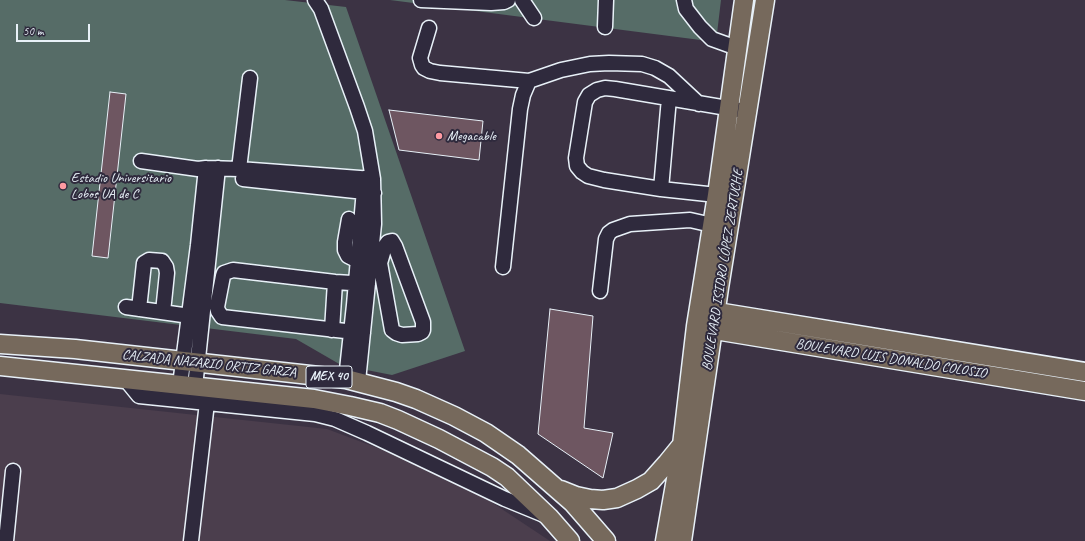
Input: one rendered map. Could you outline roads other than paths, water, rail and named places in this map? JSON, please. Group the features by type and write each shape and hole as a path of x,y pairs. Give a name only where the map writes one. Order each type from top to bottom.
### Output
{"main road":[{"name":"BOULEVARD ISIDRO LÓPEZ ZERTUCHE","path":"682,541 717,312 726,196 729,109 744,0"},
{"name":"BOULEVARD ISIDRO LÓPEZ ZERTUCHE","path":"665,541 682,445 697,318 712,225 726,196 747,112 765,0"},
{"name":"BOULEVARD LUIS DONALDO COLOSIO","path":"697,318 717,312 1085,372"},
{"name":"BOULEVARD LUIS DONALDO COLOSIO","path":"697,318 714,330 1085,391"},
{"name":"CALZADA NAZARIO ORTIZ GARZA","path":"0,344 75,349 352,380 416,399 454,416 486,433 518,455 573,503 606,541"},
{"path":"1033,382 1038,364"},
{"name":"CALZADA NAZARIO ORTIZ GARZA","path":"0,366 126,380 198,391 314,399 380,413 439,439 492,467 507,477 549,517 570,541"},
{"path":"556,488 576,496 590,499 603,500 617,498 637,489 651,480 682,445"}],"lane":[{"path":"315,0 321,9 365,131 369,185 370,262 362,284 352,380"},
{"path":"421,0 491,3 504,2 508,0"},
{"path":"522,0 534,18"},
{"path":"605,27 606,0"},
{"path":"684,0 686,9 700,27 712,39 737,48"},
{"path":"429,28 420,58 424,68 440,73 529,81 561,70 590,64 642,64 655,68 669,76 699,104"},
{"path":"239,169 250,78"},
{"path":"503,267 520,109 523,95 529,81"},
{"path":"726,196 661,189 588,176 577,166 576,158 585,102 589,95 597,90 605,88 747,112"},
{"path":"661,189 669,98"},
{"path":"140,161 208,171 369,185"},
{"path":"208,171 239,169 369,185"},
{"path":"208,171 204,246 205,292 222,316 357,333"},
{"path":"349,219 344,242 345,250 348,256 370,262"},
{"path":"600,291 606,239 609,233 614,230 630,224 690,220 712,225"},
{"path":"392,241 423,322 422,332 418,334 402,335 394,332 390,326 386,301 370,262 388,242 392,241"},
{"path":"163,312 168,273 162,262 149,260 144,263 133,308 163,312 195,316"},
{"path":"191,541 198,391 190,361 195,316 205,292 224,273 233,270 362,284"},
{"path":"332,330 335,282"},
{"path":"360,304 386,301"},
{"path":"126,380 139,396 198,391 335,419 505,499 549,517"},
{"path":"6,541 12,470"}],"place":[{"name":"Megacable","path":"439,136"},
{"name":"Estadio Universitario Lobos UA de C","path":"63,186"}]}
